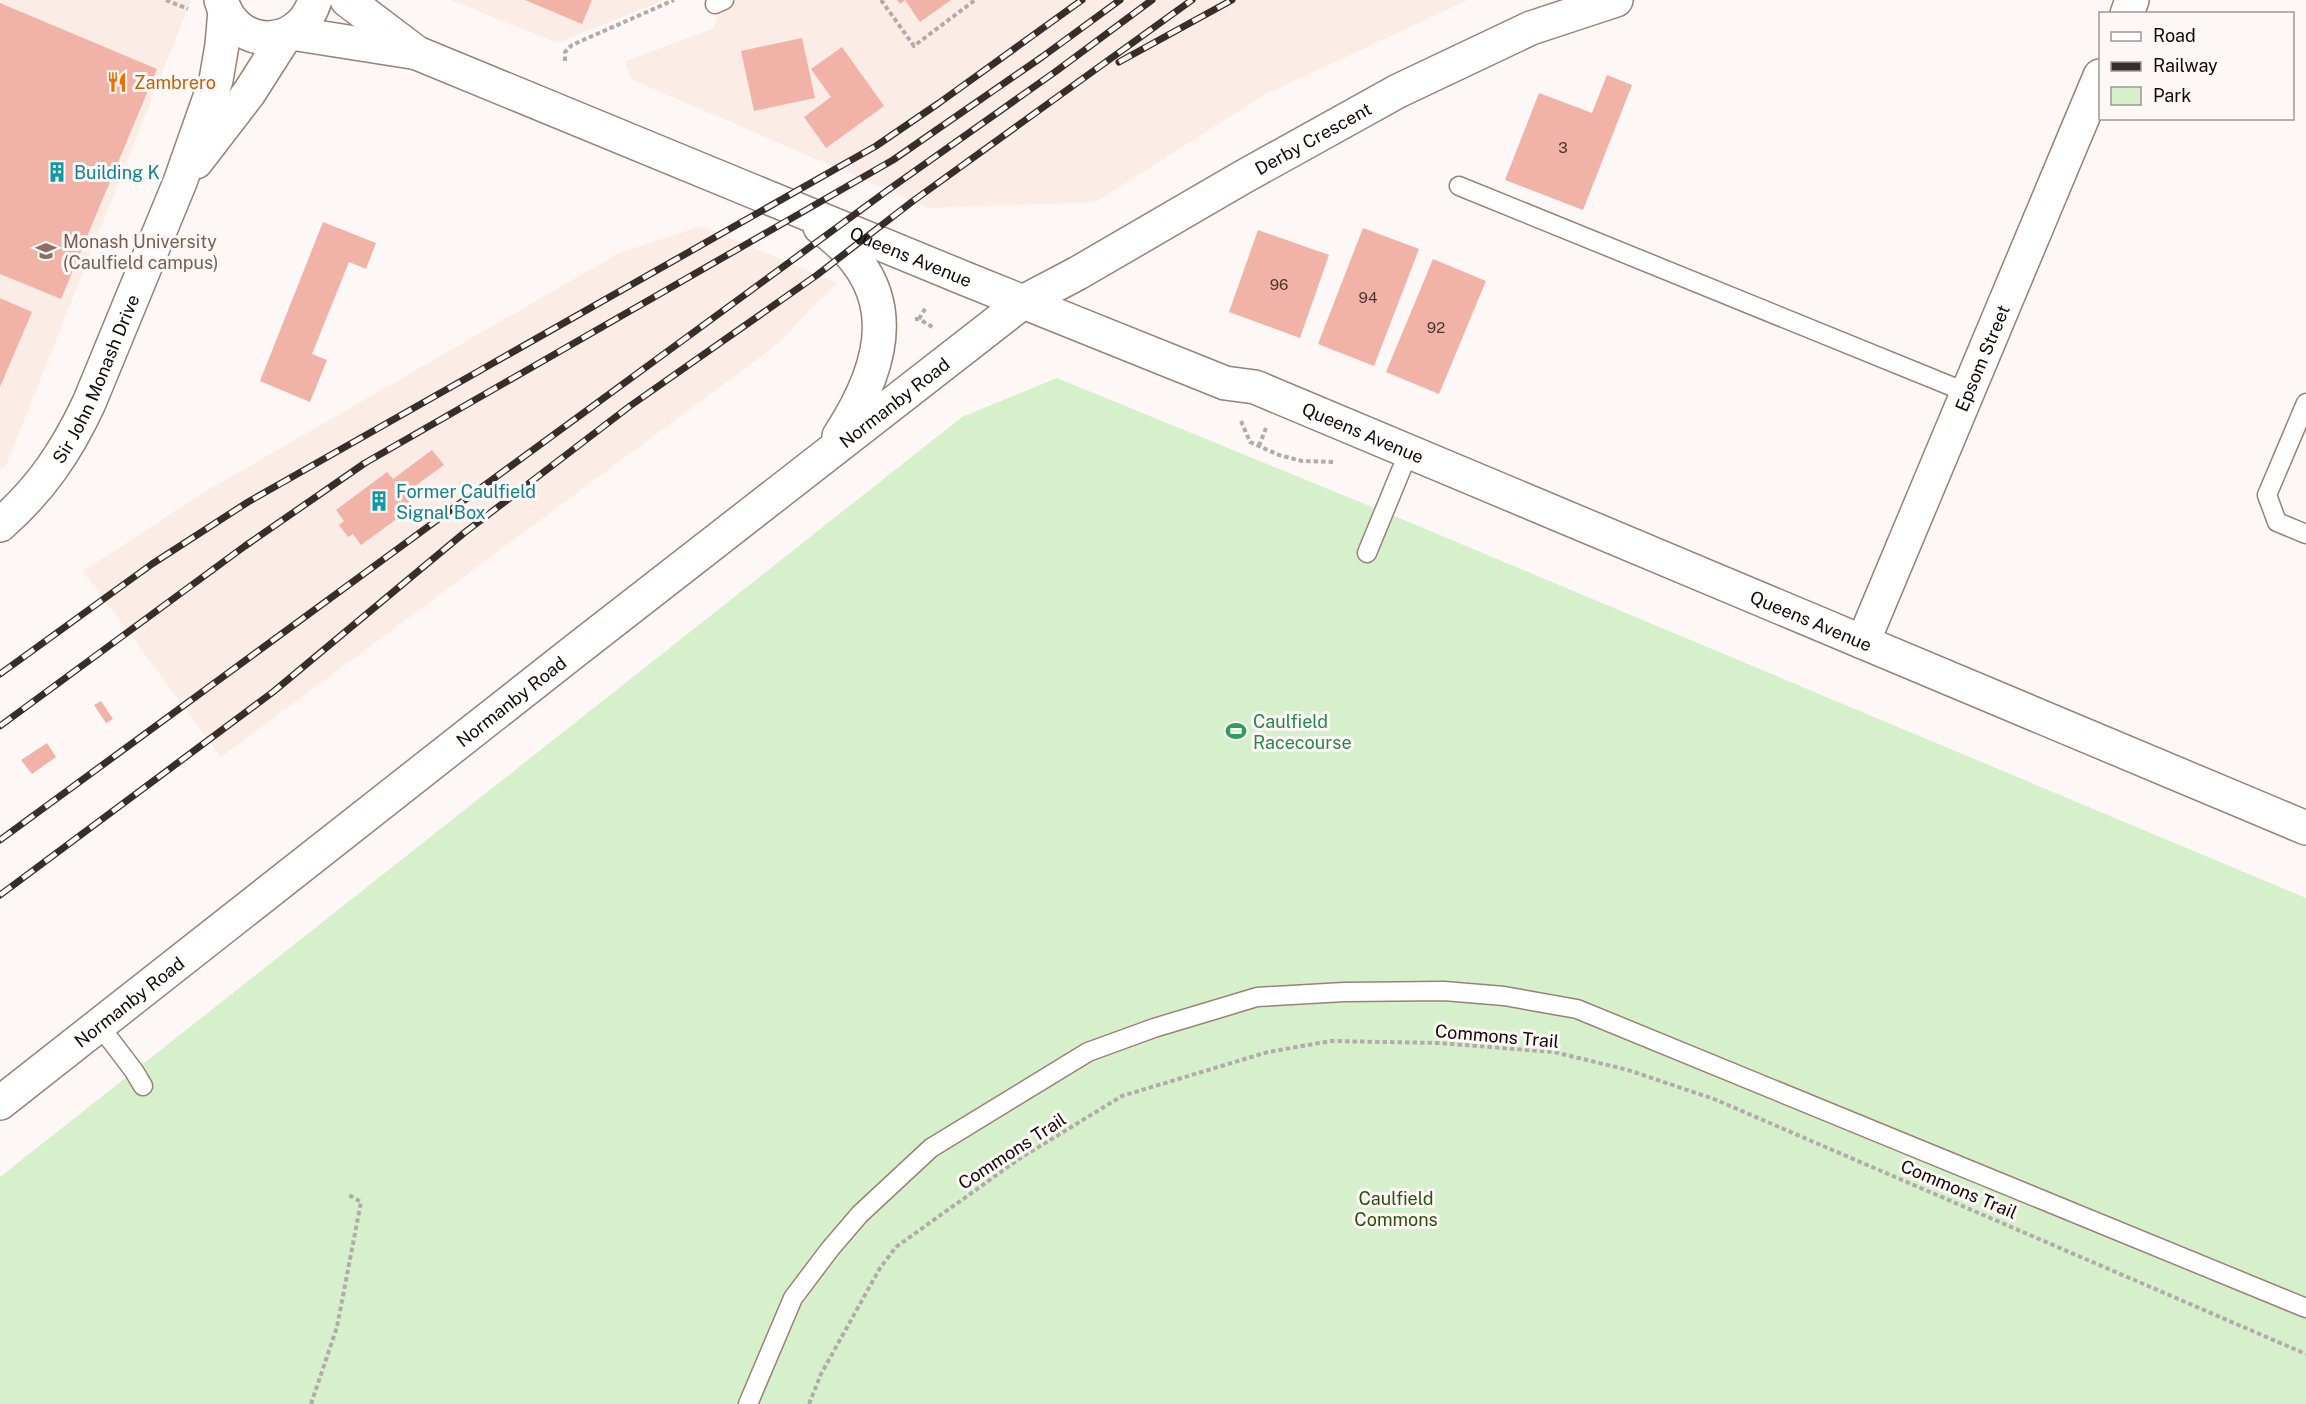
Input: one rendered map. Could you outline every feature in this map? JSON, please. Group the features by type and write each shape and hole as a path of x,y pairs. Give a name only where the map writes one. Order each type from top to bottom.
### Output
{"street":[{"name":"Sir John Monash Drive","path":"180,182 249,93 288,34 307,19 315,0"},
{"name":"Queens Avenue","path":"347,0 417,53"},
{"name":"Derby Crescent","path":"1023,302 1398,91 1531,28 1616,0"},
{"name":"Queens Avenue","path":"215,4 232,22 250,34 271,38 288,34 417,53 1225,383 1255,387 2306,828"},
{"name":"Sir John Monash Drive","path":"0,525 21,507 50,473 72,439 89,403 180,182 216,80 222,45 215,4"},
{"name":"Epsom Street","path":"1863,642 2099,78"},
{"path":"789,205 831,236 852,255 871,286 880,323 880,344 872,376 860,403 828,453"},
{"name":"Normanby Road","path":"0,1103 1023,302"}],"lane":[{"path":"1459,186 1968,393"},
{"path":"2306,403 2267,495 2277,522 2306,534"},
{"path":"1367,553 1409,451"},
{"path":"748,1404 794,1298 830,1249 860,1214 931,1148 1088,1052 1154,1028 1257,998 1344,992 1444,991 1504,996 1577,1009 2306,1308"},
{"path":"99,1025 143,1086"}],"path":[{"path":"166,0 215,4"},
{"path":"565,61 565,52 572,45 674,0"},
{"path":"881,0 914,46 975,0"},
{"path":"919,319 926,307"},
{"path":"1250,442 1279,455 1302,461"},
{"name":"Commons Trail","path":"809,1404 826,1364 880,1269 896,1247 1019,1159 1122,1096 1268,1052 1331,1041 1439,1043 1554,1052 1628,1070 1714,1099 2306,1354"},
{"path":"311,1404 337,1327 361,1202 349,1195"}],"shaded area":[{"name":"Monash University (Caulfield campus)","path":"0,0 191,0 6,466 0,469"},
{"path":"451,0 664,0 557,43"},
{"path":"713,0 1468,0 1264,95 1096,202 929,208 631,79 625,61 713,29 718,13"},
{"path":"702,226 837,283 775,346 221,757 83,571 208,490 619,253"}],"green space":[{"name":"Caulfield Racecourse","path":"1057,378 1404,520 2306,898 2306,1404 0,1404 0,1177 962,417"}],"building":[{"path":"525,0 592,0 582,24"},
{"path":"905,0 951,0 920,22"},
{"name":"Monash University (Caulfield campus)","path":"0,3 157,69 61,299 0,274"},
{"path":"802,38 815,98 754,111 741,51"},
{"path":"842,47 884,106 826,148 804,117 831,97 811,69"},
{"path":"1607,75 1632,85 1583,210 1505,180 1539,93 1592,113"},
{"path":"323,222 376,243 366,269 349,262 312,354 327,360 310,402 260,381"},
{"path":"1363,228 1419,249 1374,366 1318,344"},
{"path":"1258,230 1329,255 1300,338 1229,312"},
{"path":"1433,259 1486,281 1439,394 1386,372"},
{"path":"0,298 32,312 0,387"},
{"name":"Former Caulfield Signal Box","path":"432,450 444,465 404,494 413,507 361,545 353,534 348,537 339,525 344,521 336,510 387,472 393,479"},
{"path":"101,701 113,719 106,723 94,705"},
{"path":"47,743 56,757 32,774 21,760"}],"railway":[{"path":"0,674 152,564 248,502 876,146 1082,0"},
{"path":"0,726 245,546 365,463 893,160 1120,0"},
{"path":"0,840 888,190 1152,0"},
{"path":"0,895 273,692 464,533 630,406 817,275 913,201 1192,0"},
{"path":"1119,62 1232,0"}],"place":[{"name":"Zambrero","path":"117,82"},
{"name":"Building K","path":"57,172"},
{"name":"Monash University (Caulfield campus)","path":"46,251"},
{"name":"Former Caulfield Signal Box","path":"379,501"},
{"name":"Caulfield Racecourse","path":"1236,731"}],"park label":[{"name":"Caulfield Commons","path":"1396,1208"}]}
